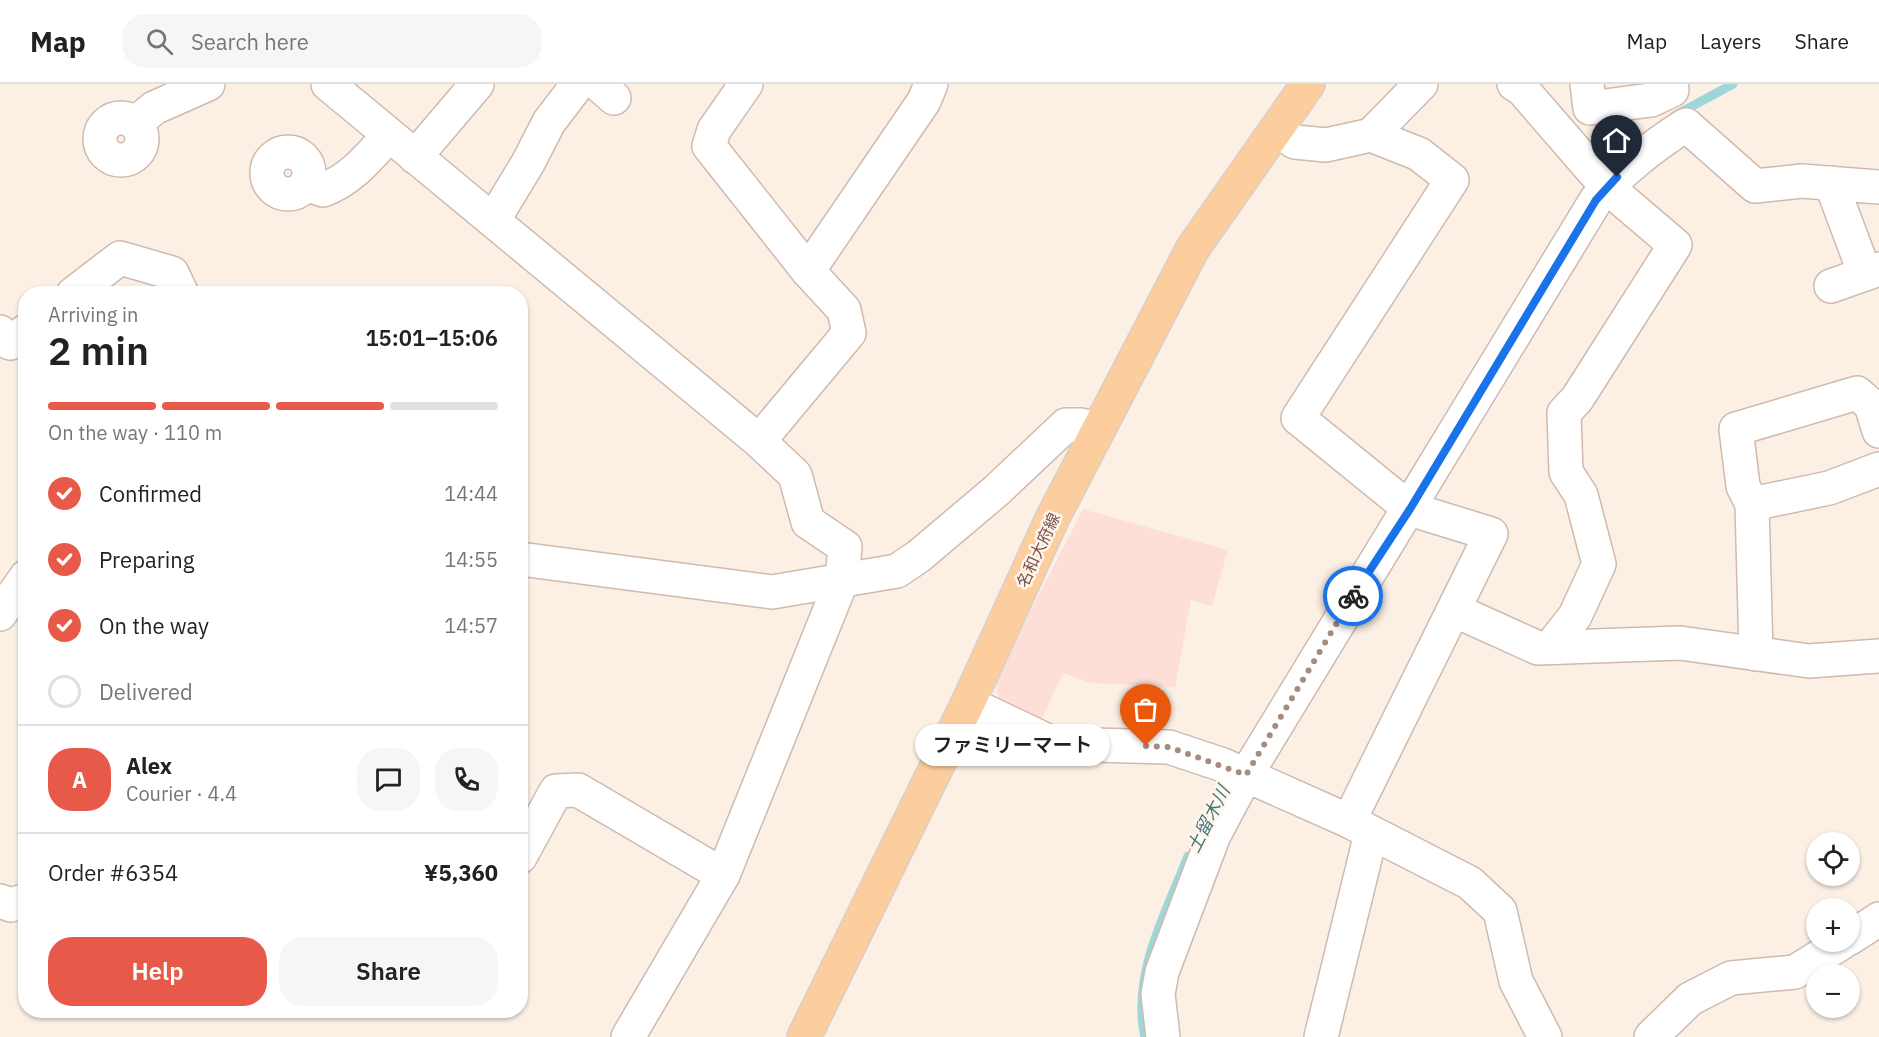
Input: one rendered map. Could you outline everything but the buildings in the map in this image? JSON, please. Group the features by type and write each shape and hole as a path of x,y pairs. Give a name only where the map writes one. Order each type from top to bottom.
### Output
{"main road":[{"name":"名和大府線","path":"804,1037 968,703 1096,430 1192,248 1308,84"}],"street":[{"path":"136,123 154,108 208,84"},
{"path":"328,84 494,219 759,441 795,475 808,522 845,547 843,580 723,875 628,1037"},
{"path":"415,157 477,84"},
{"path":"494,219 528,163 549,122 578,84"},
{"path":"746,84 714,130 709,146 808,271 844,310 849,333 759,441"},
{"path":"808,271 924,100 931,84"},
{"path":"1276,130 1295,142 1326,145 1371,135 1421,84"},
{"path":"1514,84 1522,89 1607,187 1675,245 1577,399 1564,413 1566,472 1581,495 1599,564 1575,616 1557,639 1557,647"},
{"path":"1587,84 1590,108 1651,100 1672,90 1671,84"},
{"path":"1163,1037 1158,994 1162,972 1236,771 1347,605 1401,502 1596,200 1626,166 1686,125 1755,186 1802,181 1879,187"},
{"path":"306,184 323,190 338,184 360,167 389,135"},
{"path":"1321,1037 1360,828 1454,610 1491,534 1401,502 1298,418 1452,180 1419,154 1371,135"},
{"path":"1831,183 1872,272 1831,286"},
{"path":"83,286 120,258 172,273 178,286"},
{"path":"0,332 10,343 18,337"},
{"path":"1756,654 1752,504 1743,486 1736,429 1857,393 1871,405 1879,431"},
{"path":"528,560 772,592 897,571 919,556 996,491 1066,425 1081,425 1096,430"},
{"path":"1752,504 1829,488 1879,470"},
{"path":"0,614 18,588"},
{"path":"1454,610 1538,648 1680,643 1809,661 1879,657"},
{"path":"968,703 1054,744 1169,747 1236,771 1360,828 1470,884 1500,911 1516,981 1545,1037"},
{"path":"528,842 556,791 578,790 723,875"},
{"path":"0,901 11,904 18,902"},
{"path":"1860,931 1879,919"},
{"path":"1652,1037 1690,999 1731,978 1795,972 1827,952"}],"shaded area":[{"path":"1083,509 1228,550 1212,606 1191,600 1175,687 1091,683 1063,673 1040,723 1000,701 994,682"}],"waterway":[{"name":"土留木川","path":"1674,116 1733,84"},
{"name":"土留木川","path":"1145,1037 1142,1014 1147,968 1161,922 1188,856"}],"way so far":[{"path":"1146,746 1169,747 1246,775 1353,596"}],"place":[{"name":"ファミリーマート","path":"1146,746"}],"route":[{"path":"1353,596 1410,509 1596,200 1617,177"}]}
